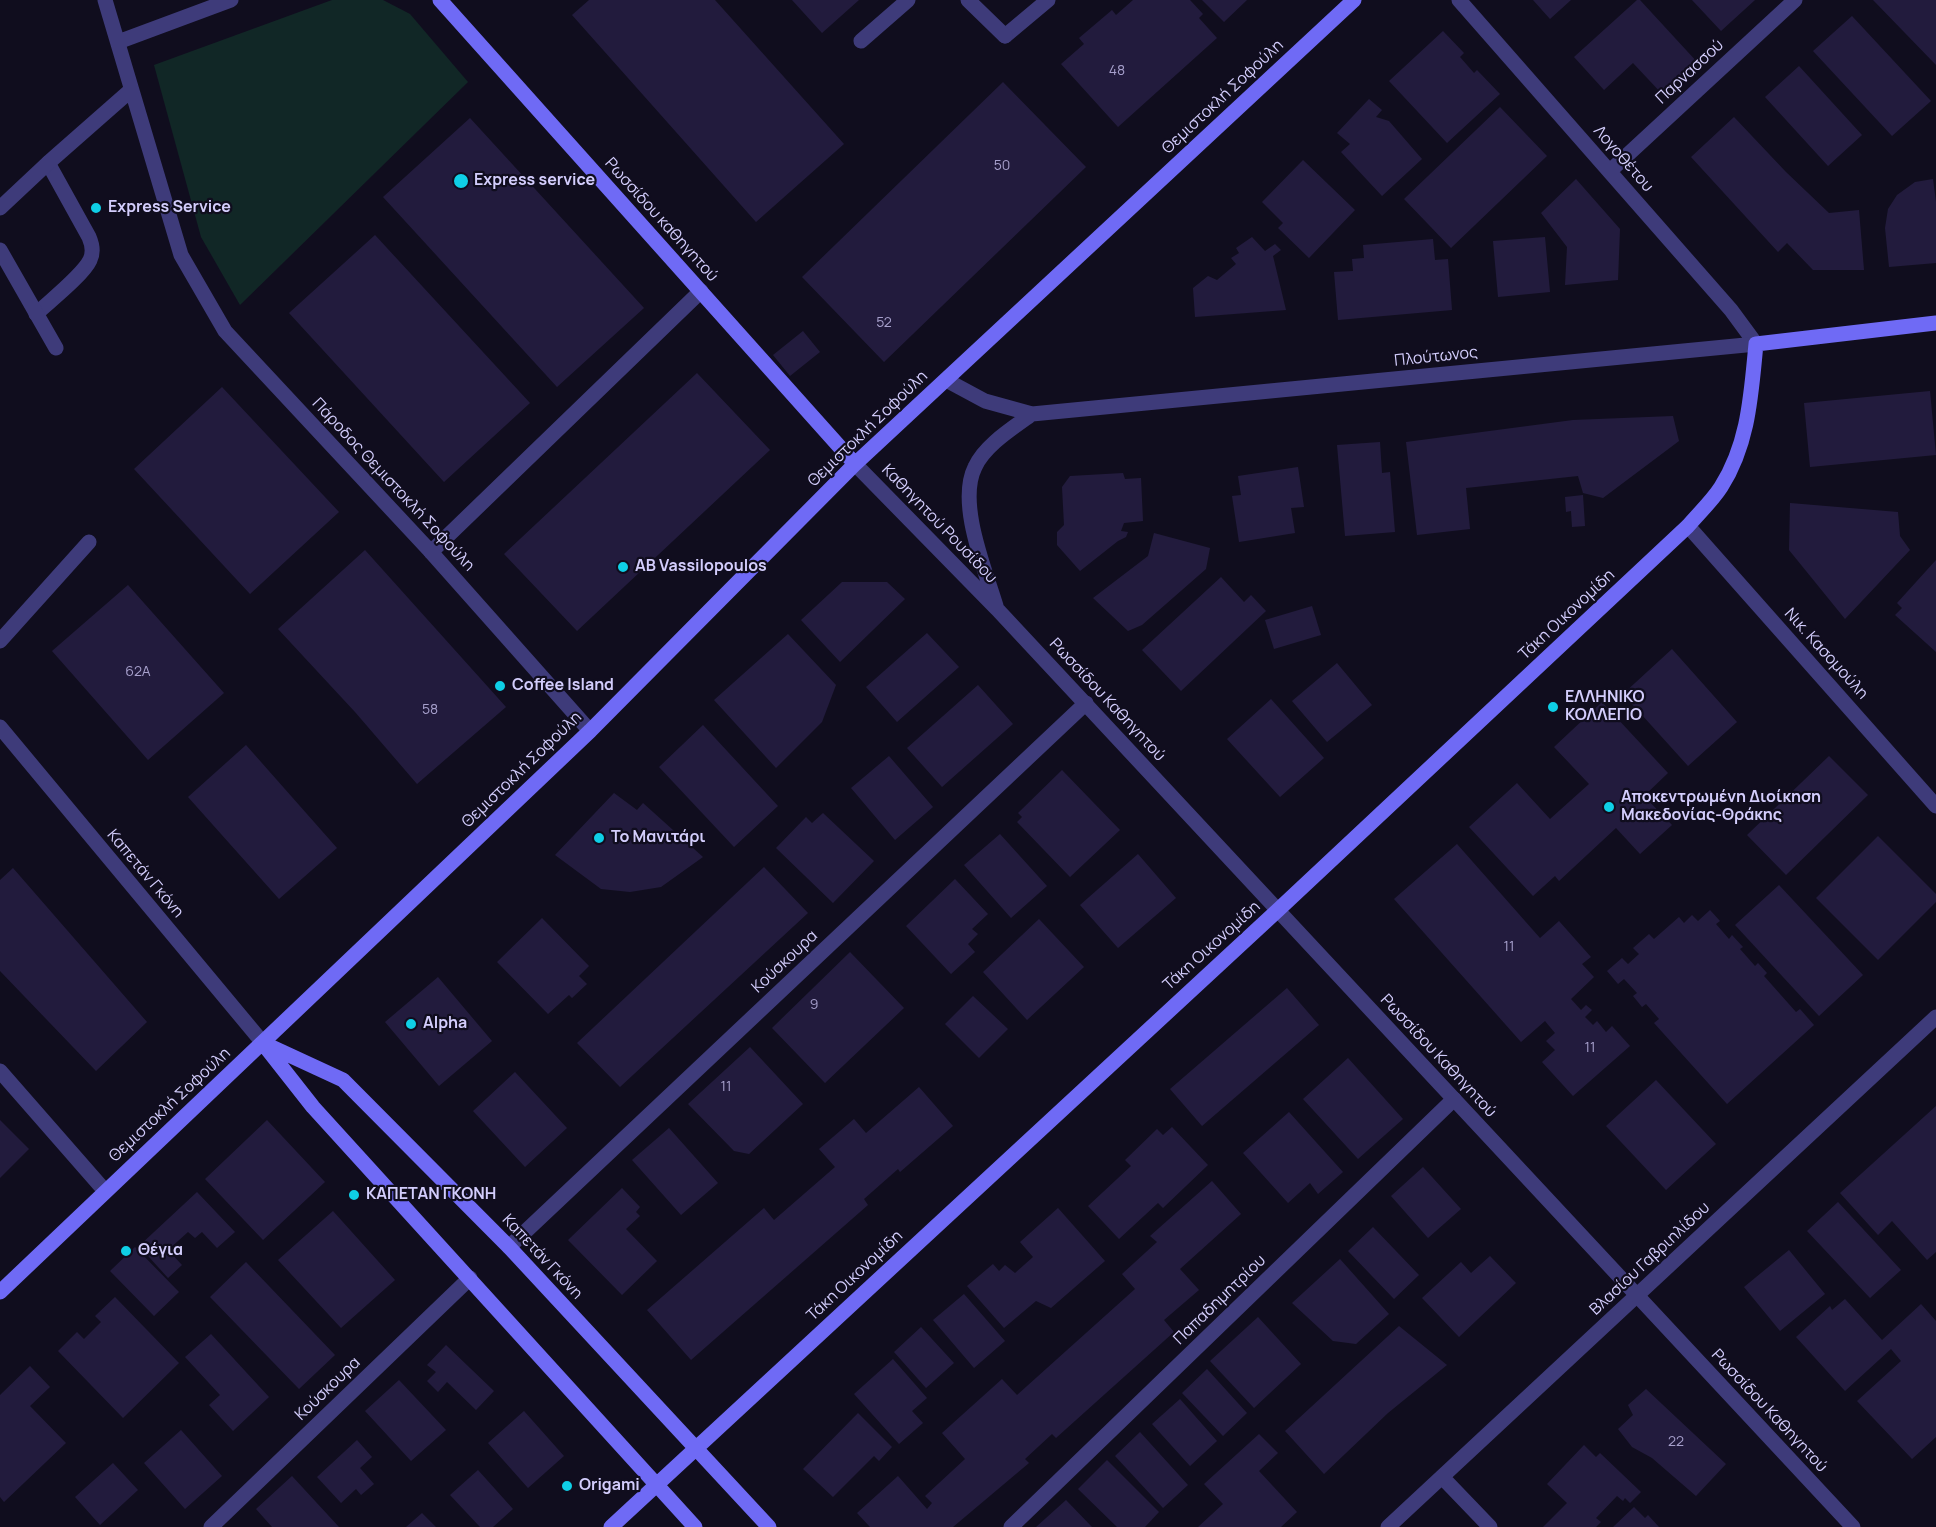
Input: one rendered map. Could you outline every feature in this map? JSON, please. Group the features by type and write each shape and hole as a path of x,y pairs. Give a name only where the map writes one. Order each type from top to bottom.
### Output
{"main road":[{"name":"Ρωσσίδου καθηγητού","path":"440,0 855,464"},
{"name":"Θεμιστοκλή Σοφούλη","path":"0,1292 590,731 855,464 1353,0"},
{"name":"Πλούτωνος","path":"1756,344 1936,323"},
{"name":"Τάκη Οικονομίδη","path":"611,1527 1278,910 1688,526 1721,488 1737,456 1749,416 1756,344"},
{"name":"Καπετάν Γκόνη","path":"263,1043 342,1080 509,1247 769,1527"},
{"name":"Καπετάν Γκόνη","path":"263,1043 314,1107 695,1527"}],"street":[{"name":"Πάροδος Θεμιστοκλή Σοφούλη","path":"105,0 181,255 225,332 431,552 590,731"},
{"path":"118,42 231,0"},
{"path":"861,41 908,0"},
{"path":"968,0 1005,36 1048,0"},
{"name":"Λογοθέτου","path":"1459,0 1731,310 1756,344"},
{"name":"Παρνασσού","path":"1610,171 1795,0"},
{"path":"0,208 130,90"},
{"path":"36,314 85,268 92,253 89,237 48,163"},
{"path":"0,250 56,348"},
{"path":"431,552 701,291"},
{"name":"Πλούτωνος","path":"945,380 985,401 1032,414 1756,344"},
{"path":"997,609 971,523 969,491 975,467 994,442 1032,414"},
{"name":"Καθηγητού Ρουσίδου","path":"855,464 997,609"},
{"name":"Νικ. Κασομούλη","path":"1688,526 1936,806"},
{"path":"0,641 89,542"},
{"name":"Ρωσσίδου Καθηγητού","path":"997,609 1853,1527"},
{"name":"Κούσκουρα","path":"509,1247 1086,703"},
{"name":"Καπετάν Γκόνη","path":"0,727 263,1043"},
{"name":"Βλασίου Γαβριηλίδου","path":"1388,1527 1936,1017"},
{"path":"0,1071 105,1191"},
{"name":"Παπαδημητρίου","path":"1011,1527 1454,1099"},
{"name":"Κούσκουρα","path":"211,1527 470,1278"},
{"path":"1442,1477 1490,1527"}],"green space":[{"path":"332,0 383,0 410,14 468,82 240,305 201,237 154,65"}],"building":[{"path":"589,0 715,0 844,144 756,222 572,15"},
{"path":"792,0 859,0 822,33"},
{"path":"1133,0 1190,0 1203,14 1199,18 1217,38 1118,127 1061,64 1084,44 1079,38 1112,10 1116,15"},
{"path":"1202,0 1247,0 1224,22"},
{"path":"1533,0 1571,0 1550,19"},
{"path":"1637,0 1640,0 1698,63 1663,95 1633,63 1604,90 1574,57"},
{"path":"1692,0 1755,0 1721,31"},
{"path":"1873,0 1936,0 1936,65"},
{"path":"1852,16 1931,101 1892,136 1813,51"},
{"path":"1443,31 1464,53 1460,57 1474,73 1477,70 1500,94 1447,143 1389,81"},
{"path":"1799,66 1862,135 1828,166 1765,97"},
{"path":"1003,82 1086,167 884,362 802,277"},
{"path":"1369,99 1382,110 1376,117 1389,121 1422,159 1382,196 1341,152 1350,144 1337,133"},
{"path":"1500,107 1547,156 1451,248 1404,199"},
{"path":"1734,117 1829,213 1859,210 1864,270 1813,270 1787,243 1778,252 1691,157"},
{"path":"470,118 644,308 557,387 383,197"},
{"path":"1303,160 1355,210 1309,258 1278,228 1283,223 1262,202"},
{"path":"1576,179 1620,229 1618,280 1565,285 1567,247 1541,213"},
{"path":"1933,179 1936,202 1936,263 1889,267 1885,228 1888,209 1897,195 1915,182"},
{"path":"375,235 530,403 444,482 289,313"},
{"path":"1252,237 1265,251 1275,244 1281,250 1273,256 1286,310 1195,317 1193,288 1208,276 1217,280 1236,264 1231,258 1239,253 1236,248"},
{"path":"1545,237 1550,292 1498,297 1493,241"},
{"path":"1433,239 1435,260 1448,259 1452,310 1338,320 1334,272 1353,271 1352,259 1364,258 1363,245"},
{"path":"803,331 820,352 790,376 773,355"},
{"path":"697,373 770,450 577,631 504,554"},
{"path":"222,387 339,512 250,594 134,469"},
{"path":"1930,391 1936,455 1810,467 1804,403"},
{"path":"1673,416 1679,441 1603,498 1583,493 1578,476 1466,488 1470,529 1417,535 1406,442 1573,420"},
{"path":"1380,442 1382,473 1390,472 1395,532 1345,536 1337,445"},
{"path":"1298,467 1304,507 1291,508 1295,533 1239,542 1232,496 1241,495 1238,476"},
{"path":"1123,473 1125,479 1141,478 1143,521 1124,523 1121,531 1128,532 1126,537 1080,571 1057,545 1057,532 1064,525 1062,487 1070,476"},
{"path":"1583,495 1585,526 1572,527 1571,511 1566,512 1565,497"},
{"path":"1790,503 1898,512 1900,536 1910,550 1845,619 1789,550"},
{"path":"1154,533 1210,548 1206,569 1142,625 1128,631 1093,598 1148,556"},
{"path":"365,550 506,707 417,784 355,712 278,629"},
{"path":"1936,560 1936,652 1895,615 1902,608 1897,603"},
{"path":"1221,577 1244,602 1251,595 1266,611 1181,691 1142,650"},
{"path":"842,582 887,582 905,599 840,662 801,620"},
{"path":"128,585 224,693 148,760 52,651"},
{"path":"1312,606 1321,635 1274,649 1265,620"},
{"path":"927,633 959,667 897,722 866,687"},
{"path":"788,634 836,685 822,722 776,768 714,700"},
{"path":"1672,649 1737,722 1688,766 1623,694"},
{"path":"1337,663 1372,705 1327,742 1292,701"},
{"path":"978,685 1013,724 942,787 907,748"},
{"path":"1271,699 1324,758 1280,797 1227,739"},
{"name":"Αποκεντρωμένη Διοίκηση Μακεδονίας-Θράκης","path":"1602,702 1668,773 1644,796 1672,825 1640,854 1616,828 1559,881 1555,876 1533,896 1469,827 1517,783 1550,819 1589,784 1554,747"},
{"path":"703,725 778,806 734,847 659,767"},
{"path":"246,745 337,848 279,899 188,797"},
{"path":"889,756 933,807 895,840 851,788"},
{"path":"1829,756 1868,795 1786,875 1747,835"},
{"path":"1062,770 1120,830 1070,877 1017,822 1022,817 1018,813"},
{"path":"614,793 637,810 643,803 703,857 661,887 630,892 601,889 555,855"},
{"path":"823,813 874,861 833,903 776,848 806,817 812,823"},
{"path":"1000,834 1047,886 1011,918 964,865"},
{"path":"1878,836 1936,894 1936,902 1878,960 1816,898"},
{"path":"1457,844 1540,938 1559,921 1591,957 1582,964 1594,977 1571,999 1581,1010 1586,1005 1592,1010 1585,1017 1593,1025 1597,1021 1606,1032 1612,1026 1630,1046 1573,1096 1542,1062 1555,1050 1546,1041 1555,1033 1545,1021 1521,1042 1394,899"},
{"path":"1138,854 1176,898 1118,948 1080,905"},
{"path":"764,867 808,913 620,1087 577,1043"},
{"path":"13,868 147,1022 96,1071 0,971 0,880"},
{"path":"955,879 988,914 972,929 978,934 968,944 975,952 951,974 906,926"},
{"path":"1779,885 1863,975 1819,1016 1735,925"},
{"path":"1710,910 1720,921 1716,924 1729,939 1732,935 1743,947 1740,949 1755,966 1758,963 1767,973 1764,976 1796,1012 1800,1009 1814,1025 1727,1104 1654,1023 1659,1019 1646,1004 1642,1007 1633,996 1637,993 1624,979 1618,984 1607,971 1622,958 1628,964 1639,954 1633,948 1649,934 1654,939 1679,917 1684,923 1692,915 1698,921"},
{"path":"542,918 589,966 579,976 587,984 572,998 569,995 548,1014 497,962"},
{"path":"1039,919 1084,967 1027,1020 983,972"},
{"path":"850,952 904,1008 825,1083 772,1028"},
{"path":"438,977 492,1041 439,1086 385,1022"},
{"path":"1287,988 1319,1025 1202,1126 1170,1089"},
{"path":"973,996 1008,1029 979,1058 945,1024"},
{"path":"750,1047 803,1104 749,1154 734,1151 688,1104"},
{"path":"1348,1058 1403,1119 1358,1159 1303,1099"},
{"path":"515,1072 567,1128 525,1167 473,1111"},
{"path":"1656,1080 1716,1144 1666,1190 1606,1126"},
{"path":"919,1087 953,1126 900,1172 898,1169 864,1199 868,1205 691,1360 647,1310 764,1208 774,1220 835,1167 819,1149 854,1119 866,1133"},
{"path":"1936,1106 1936,1252 1927,1260 1892,1221 1878,1235 1840,1193"},
{"path":"1289,1112 1343,1172 1318,1194 1310,1183 1288,1203 1243,1153"},
{"path":"0,1120 29,1149 0,1178"},
{"path":"267,1120 325,1182 263,1240 205,1179"},
{"path":"1172,1127 1208,1165 1163,1208 1158,1203 1119,1239 1088,1206 1131,1166 1125,1160 1157,1129 1163,1135"},
{"path":"669,1128 718,1183 681,1215 632,1160"},
{"path":"1423,1167 1461,1209 1428,1238 1391,1196"},
{"path":"1212,1181 1241,1214 1180,1269 1199,1290 1164,1320 1174,1332 1056,1438 1052,1434 1025,1459 1029,1463 953,1527 870,1527 857,1513 898,1476 927,1509 932,1503 925,1496 965,1459 942,1433 1002,1379 1017,1395 1135,1289 1122,1274 1157,1242 1150,1236"},
{"path":"622,1188 640,1207 636,1212 640,1216 626,1229 657,1261 622,1295 568,1240"},
{"path":"197,1192 235,1232 217,1248 202,1232 195,1238 188,1232 168,1250 182,1265 168,1278 139,1246"},
{"path":"1838,1202 1901,1270 1870,1298 1807,1231"},
{"path":"1058,1208 1105,1261 1051,1308 1036,1301 1004,1328 967,1286 993,1264 999,1271 1005,1265 1015,1273 1033,1257 1020,1242"},
{"path":"333,1211 395,1280 341,1328 278,1260"},
{"path":"1373,1227 1419,1275 1394,1299 1348,1251"},
{"path":"135,1247 179,1292 154,1316 110,1271"},
{"path":"1789,1250 1825,1294 1780,1331 1744,1287"},
{"path":"1490,1256 1516,1283 1459,1337 1422,1298 1461,1262 1471,1273"},
{"path":"1340,1259 1389,1314 1356,1344 1333,1341 1292,1303"},
{"path":"246,1262 335,1355 299,1389 210,1297"},
{"path":"964,1294 1005,1341 974,1368 933,1320"},
{"path":"115,1297 179,1363 123,1418 58,1351 77,1332 84,1339 101,1322 95,1316"},
{"path":"1845,1299 1882,1340 1921,1304 1936,1321 1936,1437 1912,1459 1857,1401 1901,1361 1891,1349 1845,1391 1796,1337 1830,1306 1832,1310"},
{"path":"1258,1317 1301,1364 1254,1408 1210,1361"},
{"path":"1399,1326 1447,1365 1388,1413 1324,1474 1285,1431"},
{"path":"921,1327 954,1363 926,1388 894,1352"},
{"path":"211,1334 269,1397 233,1431 209,1405 220,1395 185,1357"},
{"path":"446,1345 494,1391 476,1410 447,1382 438,1392 427,1381 436,1372 427,1365"},
{"path":"893,1359 927,1398 912,1411 923,1423 899,1444 854,1394"},
{"path":"30,1366 50,1387 30,1406 66,1443 4,1502 0,1497 0,1395"},
{"path":"1207,1369 1247,1413 1223,1436 1182,1393"},
{"path":"399,1380 446,1430 411,1461 365,1411"},
{"path":"1646,1389 1726,1464 1696,1496 1652,1458 1632,1447 1618,1429 1633,1415 1628,1405"},
{"path":"1180,1399 1217,1441 1190,1466 1152,1424"},
{"path":"524,1411 564,1456 528,1488 488,1443"},
{"path":"858,1413 892,1447 879,1461 874,1456 833,1497 803,1469"},
{"path":"181,1430 222,1476 185,1509 144,1463"},
{"path":"1140,1432 1188,1485 1163,1508 1115,1456"},
{"path":"1259,1434 1278,1453 1259,1471 1297,1512 1281,1527 1198,1527 1223,1504 1204,1484"},
{"path":"357,1440 372,1457 360,1468 374,1484 361,1495 356,1489 341,1503 317,1477"},
{"path":"1584,1445 1596,1457 1600,1453 1641,1492 1630,1503 1625,1498 1623,1501 1617,1496 1596,1518 1601,1522 1596,1527 1543,1527 1567,1503 1547,1484"},
{"path":"1107,1460 1159,1512 1145,1527 1117,1527 1078,1489"},
{"path":"113,1463 138,1490 100,1525 75,1497"},
{"path":"478,1470 513,1509 493,1527 480,1527 450,1495"},
{"path":"292,1476 339,1527 272,1527 256,1509"},
{"path":"1066,1500 1092,1527 1036,1527"},
{"path":"1634,1507 1645,1518 1648,1515 1659,1527 1613,1527"},
{"path":"422,1513 436,1527 406,1527"}],"place":[{"name":"Express service","path":"461,181"},
{"name":"Express Service","path":"96,208"},
{"name":"AB Vassilopoulos","path":"623,567"},
{"name":"Coffee Island","path":"500,686"},
{"name":"ΕΛΛΗΝΙΚΟ ΚΟΛΛΕΓΙΟ","path":"1553,707"},
{"name":"Αποκεντρωμένη Διοίκηση Μακεδονίας-Θράκης","path":"1609,807"},
{"name":"Το Μανιτάρι","path":"599,838"},
{"name":"Alpha","path":"411,1024"},
{"name":"ΚΑΠΕΤΑΝ ΓΚΟΝΗ","path":"354,1195"},
{"name":"Θέγια","path":"126,1251"},
{"name":"Origami","path":"567,1486"}]}
